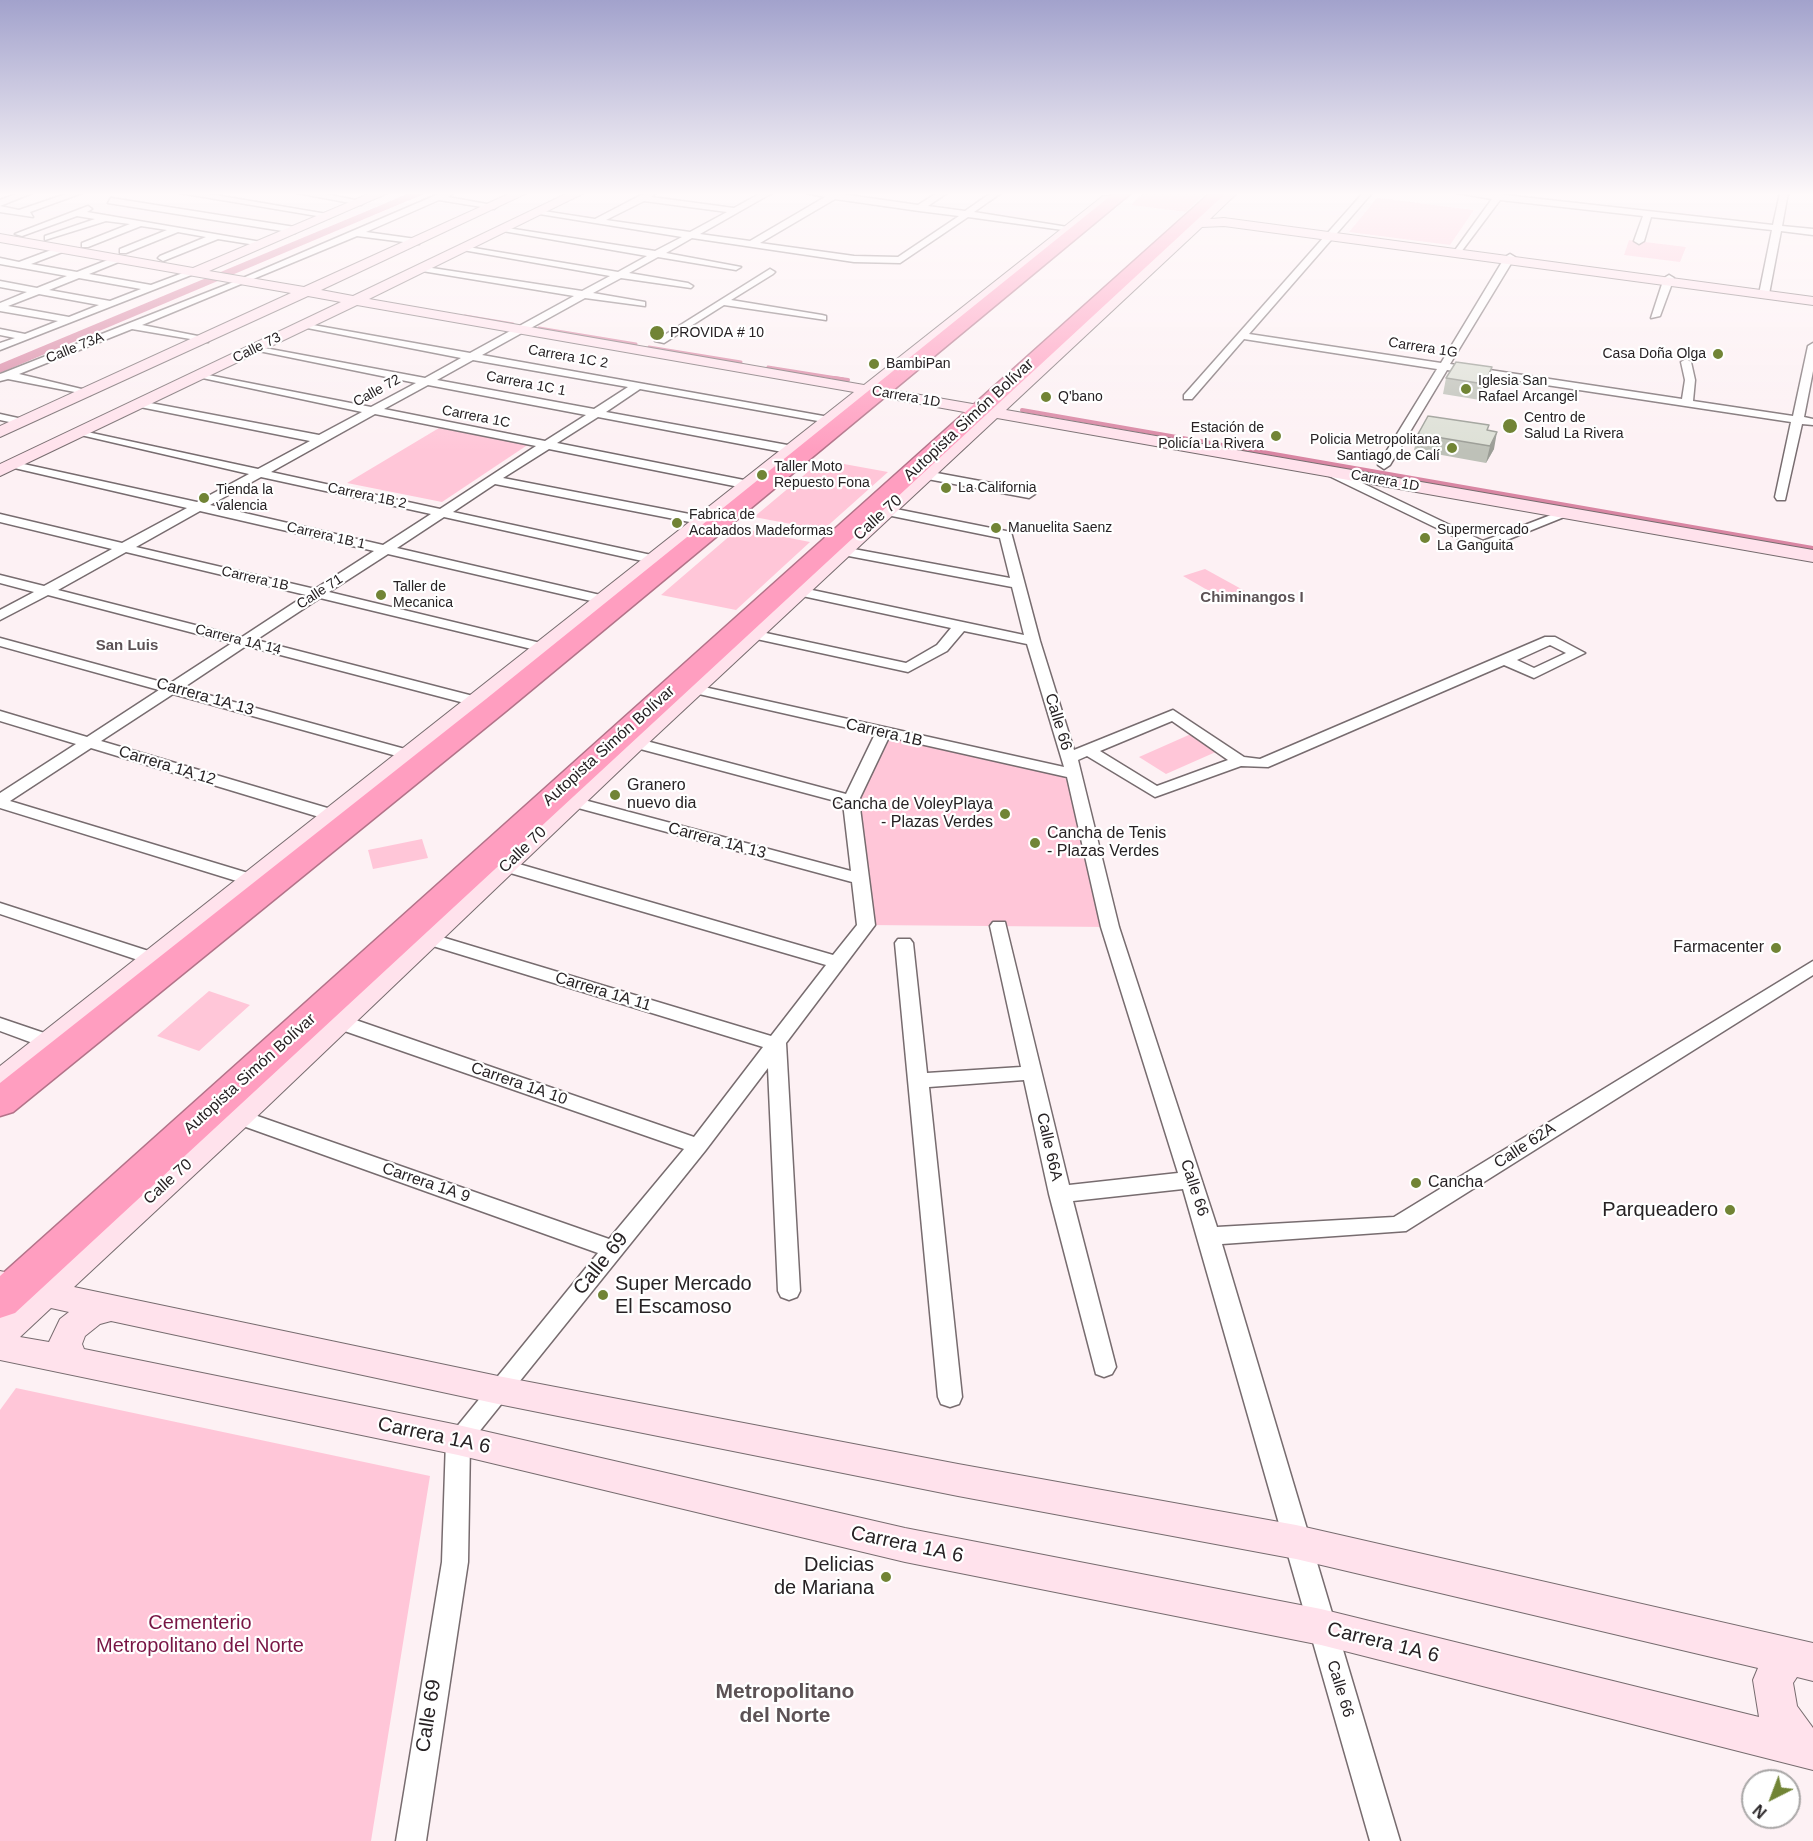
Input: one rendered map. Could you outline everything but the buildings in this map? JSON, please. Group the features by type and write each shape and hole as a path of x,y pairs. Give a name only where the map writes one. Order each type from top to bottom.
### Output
{"highway":[{"path":"0,1103 261,883 1013,279"},
{"name":"Autopista Simón Bolívar","path":"14,1291 418,935 1131,279"}],"street":[{"path":"0,307 68,279"},
{"path":"101,279 153,288"},
{"name":"Calle 73A","path":"0,347 153,288 192,279"},
{"name":"Calle 73A","path":"3,376 132,326 210,279"},
{"name":"Carrera 1D","path":"250,279 306,293 520,330 881,385"},
{"name":"Carrera 1D","path":"276,279 660,341 991,409 1379,472 1698,518"},
{"name":"Calle 73","path":"0,432 336,279"},
{"name":"Calle 73","path":"7,468 400,279"},
{"path":"487,279 642,304"},
{"name":"Calle 72","path":"0,616 613,279"},
{"path":"649,279 687,286"},
{"path":"660,341 759,279"},
{"path":"928,347 1009,279"},
{"path":"1188,397 1292,279"},
{"path":"1357,484 1379,472 1497,279"},
{"path":"1660,279 1813,299"},
{"path":"1764,292 1767,279"},
{"path":"1655,316 1668,280"},
{"path":"0,284 111,304"},
{"path":"723,302 822,318"},
{"path":"0,307 71,320"},
{"path":"258,315 281,310 303,311 314,316 305,325"},
{"name":"Carrera 1C 2","path":"305,325 830,420"},
{"path":"132,326 204,340"},
{"path":"0,332 27,337"},
{"name":"Carrera 1G","path":"1242,336 1813,423"},
{"path":"1781,497 1813,346"},
{"name":"Carrera 1C 1","path":"254,349 792,450"},
{"path":"1686,362 1690,380 1687,403"},
{"path":"3,376 86,393"},
{"name":"Carrera 1C","path":"198,376 370,412 756,486"},
{"name":"Calle 71","path":"0,801 639,385"},
{"path":"0,1081 154,960 261,883 334,816 476,701 705,521 756,486 792,450 830,420 881,385"},
{"path":"140,404 320,440"},
{"name":"Carrera 1D","path":"991,409 1009,421 1051,422 1329,471 1379,472 1568,513 1813,556"},
{"name":"Calle 70","path":"0,1335 14,1291 239,1117 340,1022 418,935 506,866 843,551 879,510 926,476 991,409"},
{"path":"0,417 23,422"},
{"name":"Carrera 1B 2","path":"78,434 656,560"},
{"name":"Carrera 1B 1","path":"7,468 197,507 604,600"},
{"path":"1329,471 1482,546 1568,513"},
{"path":"926,476 1029,494"},
{"path":"493,480 705,521"},
{"name":"Calle 66","path":"879,510 1006,535 1033,641 1071,766 1110,927 1209,1236 1296,1542 1385,1841"},
{"name":"Carrera 1B","path":"0,518 544,648"},
{"path":"843,551 1018,585"},
{"name":"Carrera 1A 14","path":"0,579 476,701"},
{"path":"798,591 1033,641"},
{"path":"752,634 908,668 942,648 960,626"},
{"name":"Carrera 1A 13","path":"0,642 410,755"},
{"path":"1071,766 1090,751 1173,715 1240,761 1262,764 1506,660"},
{"name":"Carrera 1B","path":"695,689 883,733 1071,766"},
{"name":"Carrera 1A 12","path":"0,716 334,816"},
{"path":"635,743 851,800 883,733"},
{"path":"1090,751 1155,792 1240,761"},
{"name":"Calle 69","path":"411,1841 462,1564 458,1440 698,1146 866,925 851,800"},
{"path":"0,801 261,883"},
{"name":"Carrera 1A 13","path":"573,802 862,879"},
{"path":"506,866 836,962"},
{"path":"0,908 154,960"},
{"name":"Calle 66A","path":"999,926 1060,1194 1104,1367"},
{"name":"Carrera 1A 11","path":"418,935 777,1044"},
{"path":"904,943 950,1397"},
{"name":"Calle 62A","path":"1209,1236 1398,1225 1813,967"},
{"name":"Carrera 1A 10","path":"340,1022 698,1146"},
{"path":"0,1024 49,1042"},
{"path":"777,1044 789,1291"},
{"path":"918,1081 1033,1073"},
{"path":"749,1077 779,1080"},
{"name":"Carrera 1A 9","path":"239,1117 613,1249"},
{"path":"1060,1194 1191,1180"},
{"path":"14,1291 109,1308 498,1390 958,1480 1296,1542 1800,1659"},
{"path":"72,1360 65,1344 72,1328 88,1315 109,1308"},
{"name":"Carrera 1A 6","path":"0,1346 458,1440 905,1545 1321,1627 1808,1748"},
{"path":"1800,1659 1773,1680 1778,1713 1808,1748"}],"green space":[{"path":"439,428 529,444 442,502 347,483"},
{"path":"822,460 888,472 823,530 754,517"},
{"path":"739,528 810,542 736,610 661,595"},
{"path":"1205,569 1245,591 1223,599 1183,576"},
{"path":"883,733 1074,774 1110,927 866,925 851,800"},
{"path":"1191,734 1218,751 1166,774 1139,757"},
{"path":"422,839 428,858 373,869 368,850"},
{"path":"209,991 250,1005 199,1051 157,1036"},
{"name":"Cementerio Metropolitano del Norte","path":"16,1388 430,1476 371,1841 0,1841 0,1410"}],"shaded area":[{"path":"204,279 223,279 0,373 0,364"}],"waterway":[{"path":"465,316 513,324"},
{"path":"539,328 636,344"},
{"path":"649,347 741,362"},
{"path":"768,367 843,379"},
{"path":"834,378 848,380"},
{"path":"1022,410 1813,548"}],"place":[{"name":"PROVIDA # 10","path":"657,333"},
{"name":"Casa Doña Olga","path":"1718,354"},
{"name":"BambiPan","path":"874,364"},
{"name":"Iglesia San Rafael Arcangel","path":"1466,389"},
{"name":"Q'bano","path":"1046,397"},
{"name":"Centro de Salud La Rivera","path":"1510,426"},
{"name":"Estación de Policía La Rivera","path":"1276,436"},
{"name":"Policia Metropolitana Santiago de Calí","path":"1452,448"},
{"name":"Taller Moto Repuesto Fona","path":"762,475"},
{"name":"La California","path":"946,488"},
{"name":"Tienda la valencia","path":"204,498"},
{"name":"Fabrica de Acabados Madeformas","path":"677,523"},
{"name":"Manuelita Saenz","path":"996,528"},
{"name":"Supermercado La Ganguita","path":"1425,538"},
{"name":"Taller de Mecanica","path":"381,595"},
{"name":"Granero nuevo dia","path":"615,795"},
{"name":"Cancha de VoleyPlaya - Plazas Verdes","path":"1005,814"},
{"name":"Cancha de Tenis - Plazas Verdes","path":"1035,843"},
{"name":"Farmacenter","path":"1776,948"},
{"name":"Cancha","path":"1416,1183"},
{"name":"Parqueadero","path":"1730,1210"},
{"name":"Super Mercado El Escamoso","path":"603,1295"},
{"name":"Delicias de Mariana","path":"886,1577"}],"district":[{"name":"Chiminangos I","path":"1252,598"},
{"name":"San Luis","path":"127,646"},
{"name":"Metropolitano del Norte","path":"785,1704"}]}
